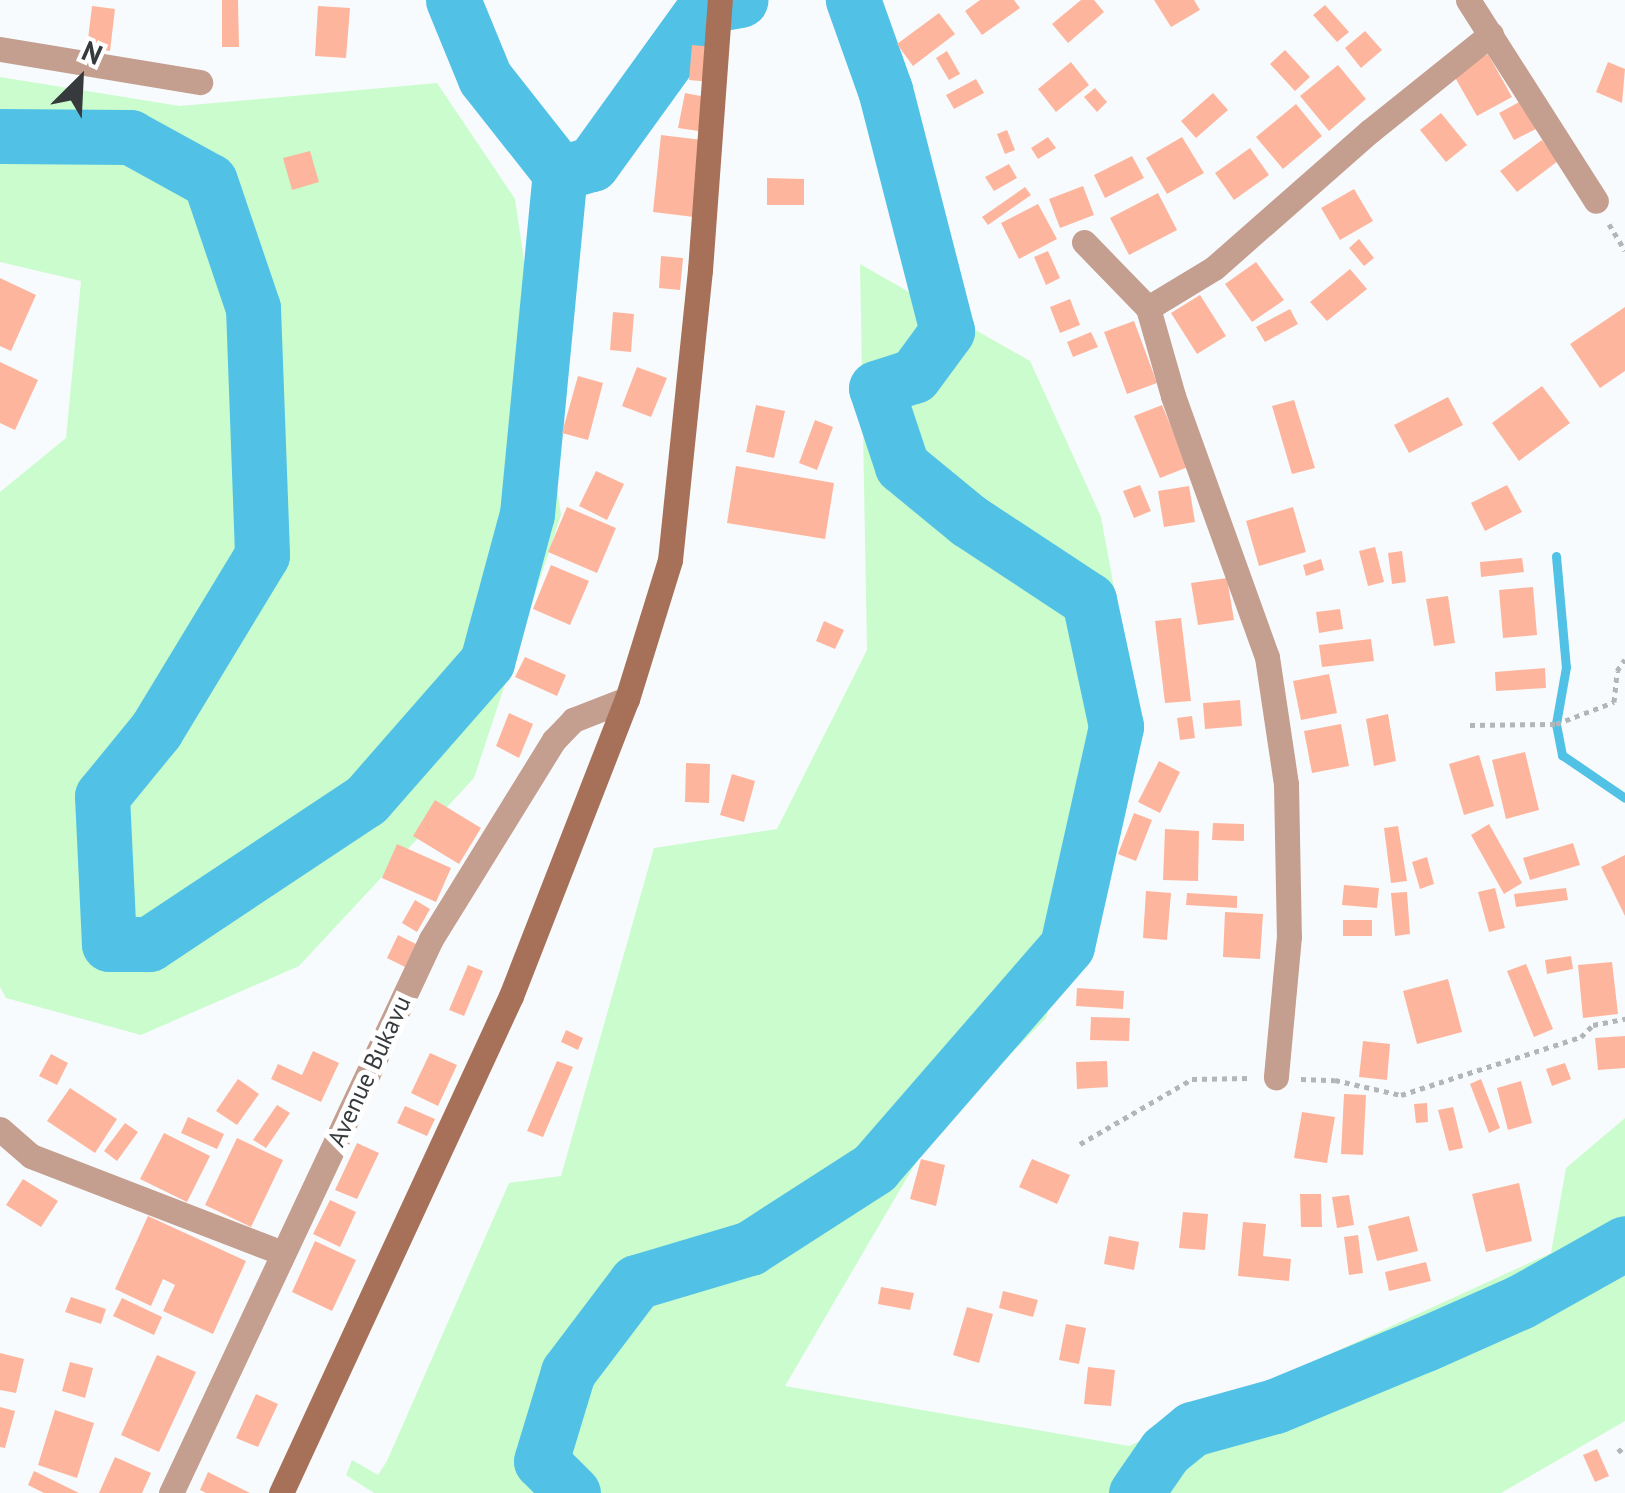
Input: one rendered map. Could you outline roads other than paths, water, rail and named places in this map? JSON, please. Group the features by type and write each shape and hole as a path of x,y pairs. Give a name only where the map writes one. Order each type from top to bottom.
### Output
{"street":[{"path":"281,1493 511,996 627,698 670,560 700,270 720,0"},
{"path":"1468,0 1596,200"},
{"path":"1148,308 1214,268 1490,34"},
{"path":"0,48 200,82"},
{"path":"1084,242 1148,308 1174,396 1266,657 1286,784 1288,898 1276,1078"},
{"name":"Avenue Bukavu","path":"170,1493 431,939 554,740 573,720 627,698"},
{"path":"0,1129 31,1156 283,1254"}],"waterway":[{"path":"453,0 485,78 560,173 592,164 706,6 740,0"},
{"path":"573,1493 541,1461 568,1372 636,1282 750,1248 874,1168 1067,946 1116,726 1089,600 969,521 902,466 876,388 914,376 947,331 885,90 853,0"},
{"path":"0,136 130,137 210,181 253,308 262,555 156,730 102,796 109,944 149,944 366,800 487,662 527,514 560,173"},
{"path":"1556,556 1566,667 1556,724 1562,755 1625,798"},
{"path":"1136,1493 1165,1451 1192,1429 1275,1406 1425,1344 1520,1302 1625,1243"}]}
